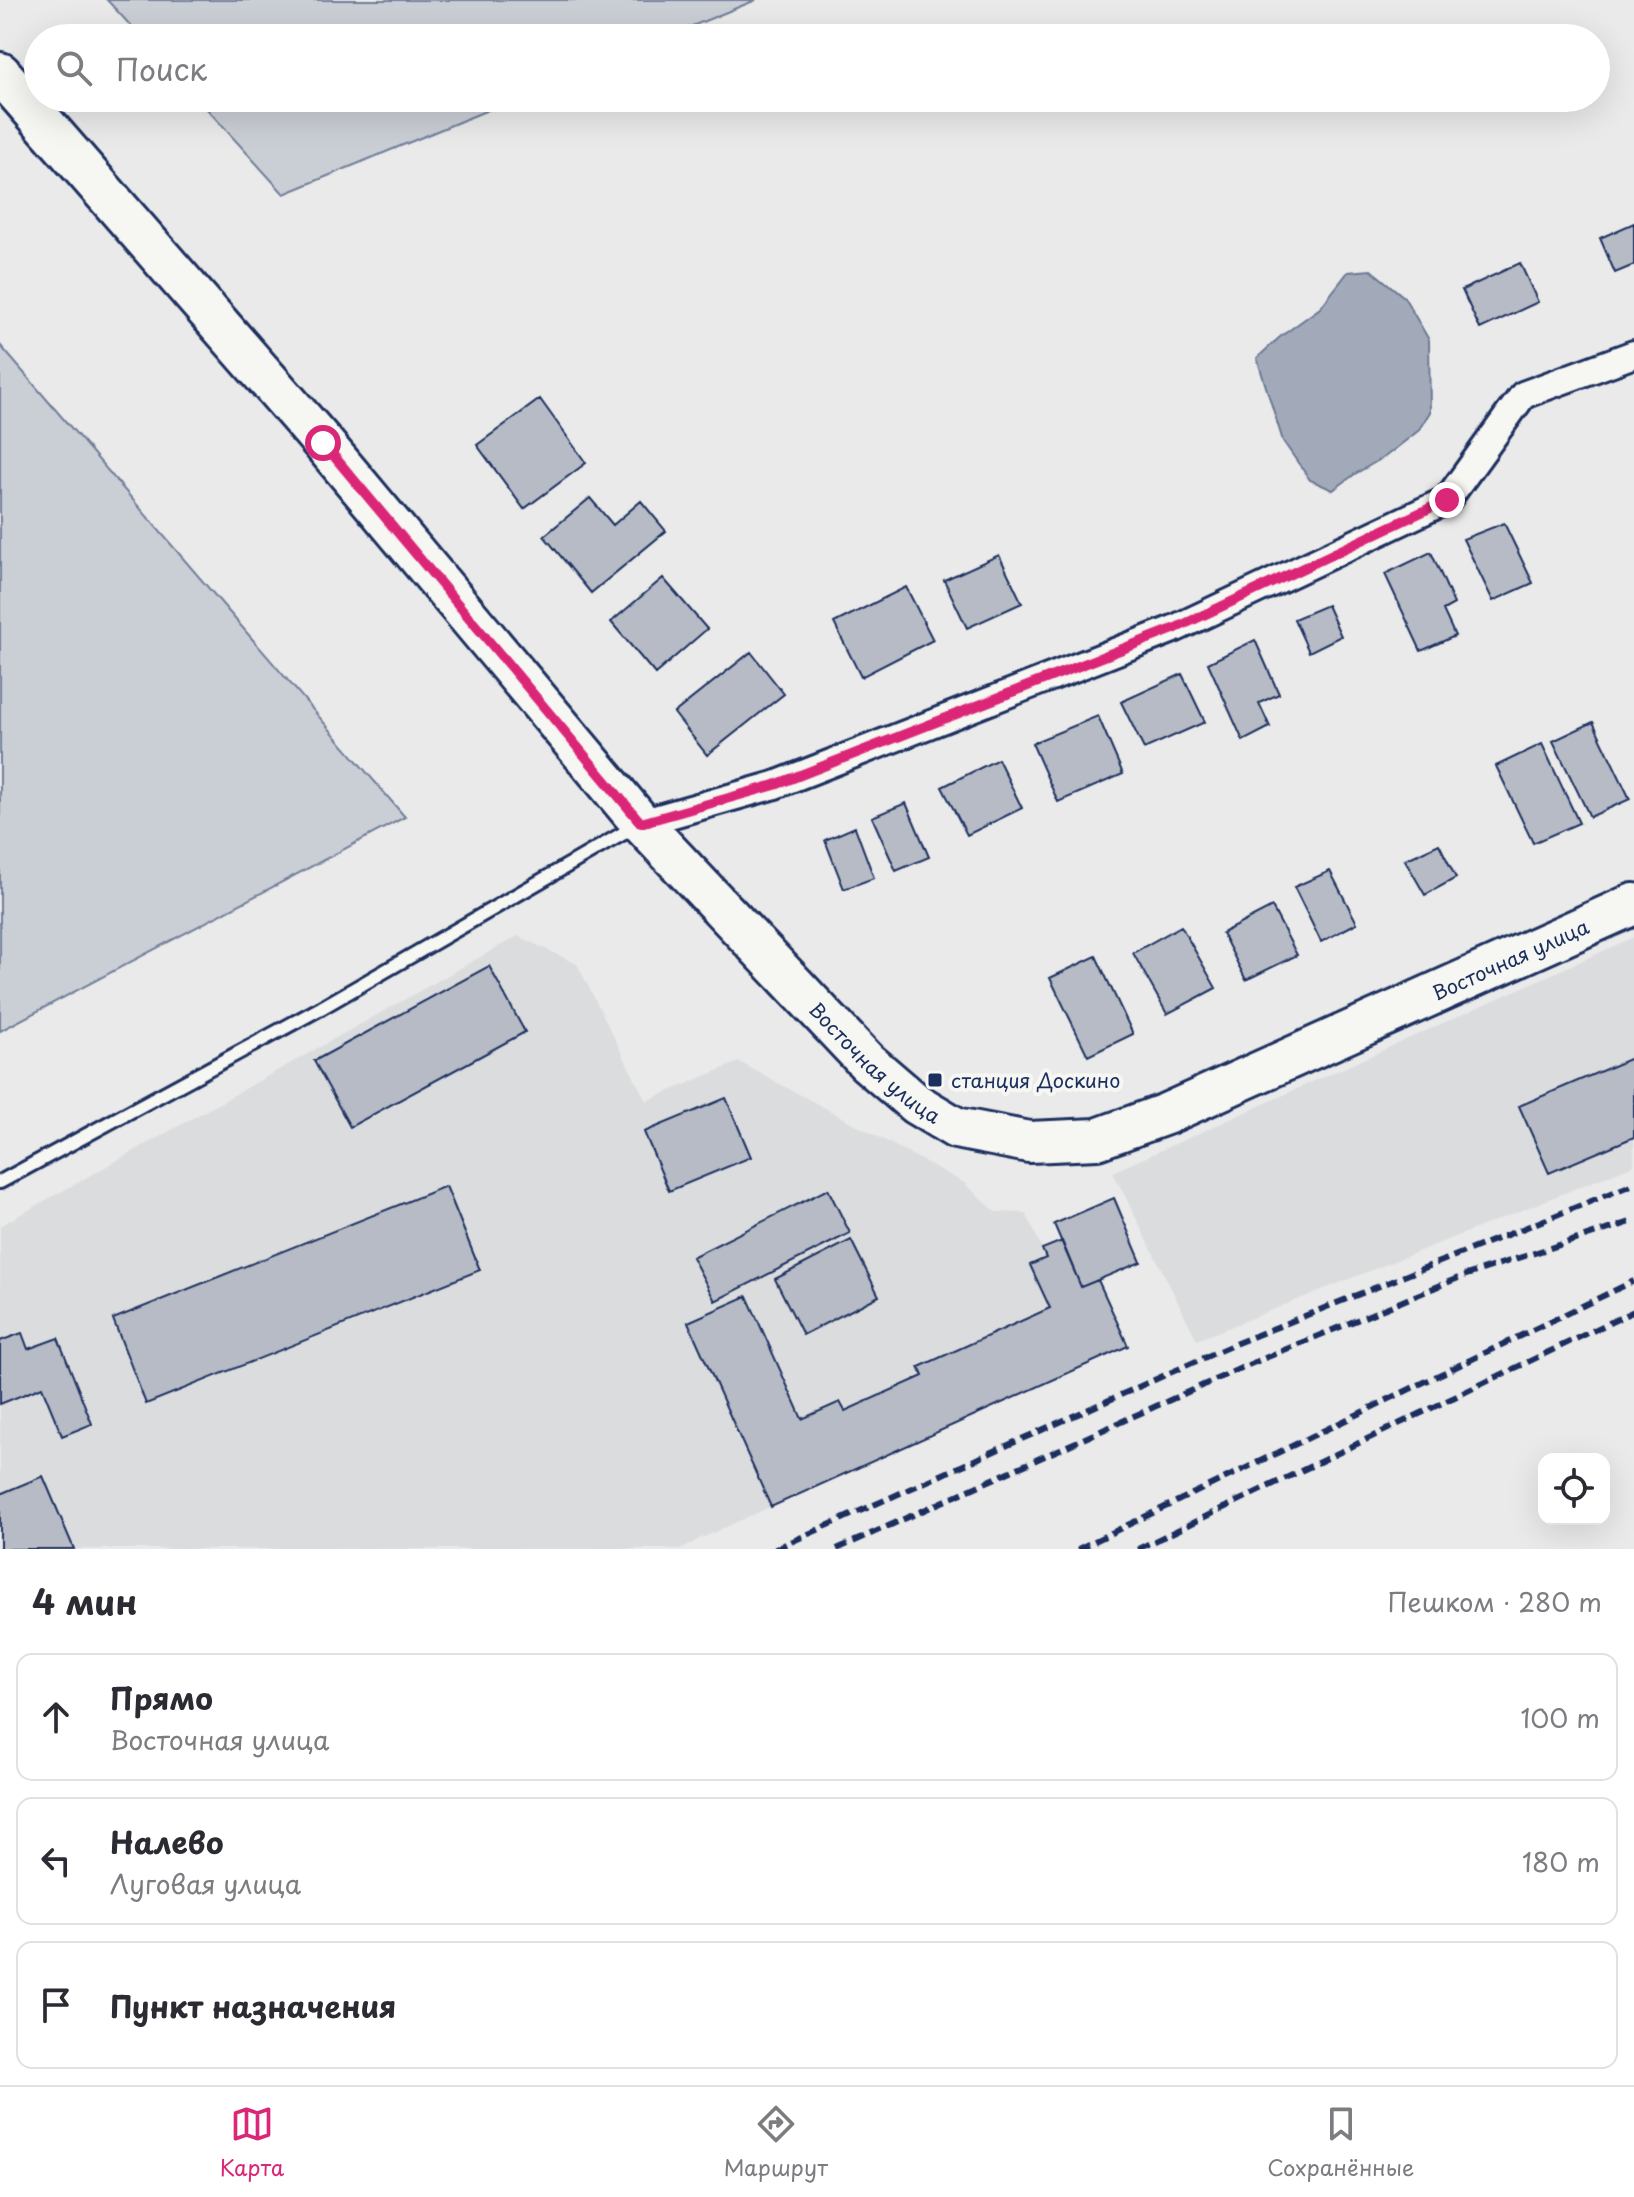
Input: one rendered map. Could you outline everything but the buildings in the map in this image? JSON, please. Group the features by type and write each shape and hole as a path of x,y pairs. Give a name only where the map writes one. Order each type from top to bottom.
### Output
{"main road":[{"name":"Восточная улица","path":"0,73 24,100"},
{"name":"Восточная улица","path":"34,112 323,443 641,823 867,1062 916,1104 956,1128 1029,1142 1097,1139 1166,1114 1634,904"}],"street":[{"path":"641,823 790,779 1176,628 1348,547 1447,500 1523,395 1634,354"}],"lane":[{"path":"0,1182 321,1008 641,823"}],"shaded area":[{"path":"107,0 756,0 697,24 129,24"},
{"path":"210,112 483,112 284,194"},
{"path":"0,345 405,817 0,1031"},
{"path":"518,936 577,964 646,1101 739,1062 964,1183 996,1212 1026,1213 1042,1249 1062,1241 1081,1287 1098,1280 1128,1346 682,1549 0,1549 0,1226"},
{"path":"1634,937 1634,1165 1197,1340 1113,1172"}],"water":[{"path":"1371,270 1404,297 1429,340 1430,412 1418,431 1333,490 1310,480 1283,441 1257,358 1320,308 1348,272"}],"railway":[{"path":"775,1549 1237,1343 1634,1184"},
{"path":"837,1549 1248,1365 1463,1276 1634,1221"},
{"path":"1078,1549 1634,1281"},
{"path":"1138,1549 1634,1311"}],"place":[{"name":"станция Доскино","path":"935,1080"}],"route":[{"path":"323,443 641,823 775,785 1176,628 1447,500"}]}
